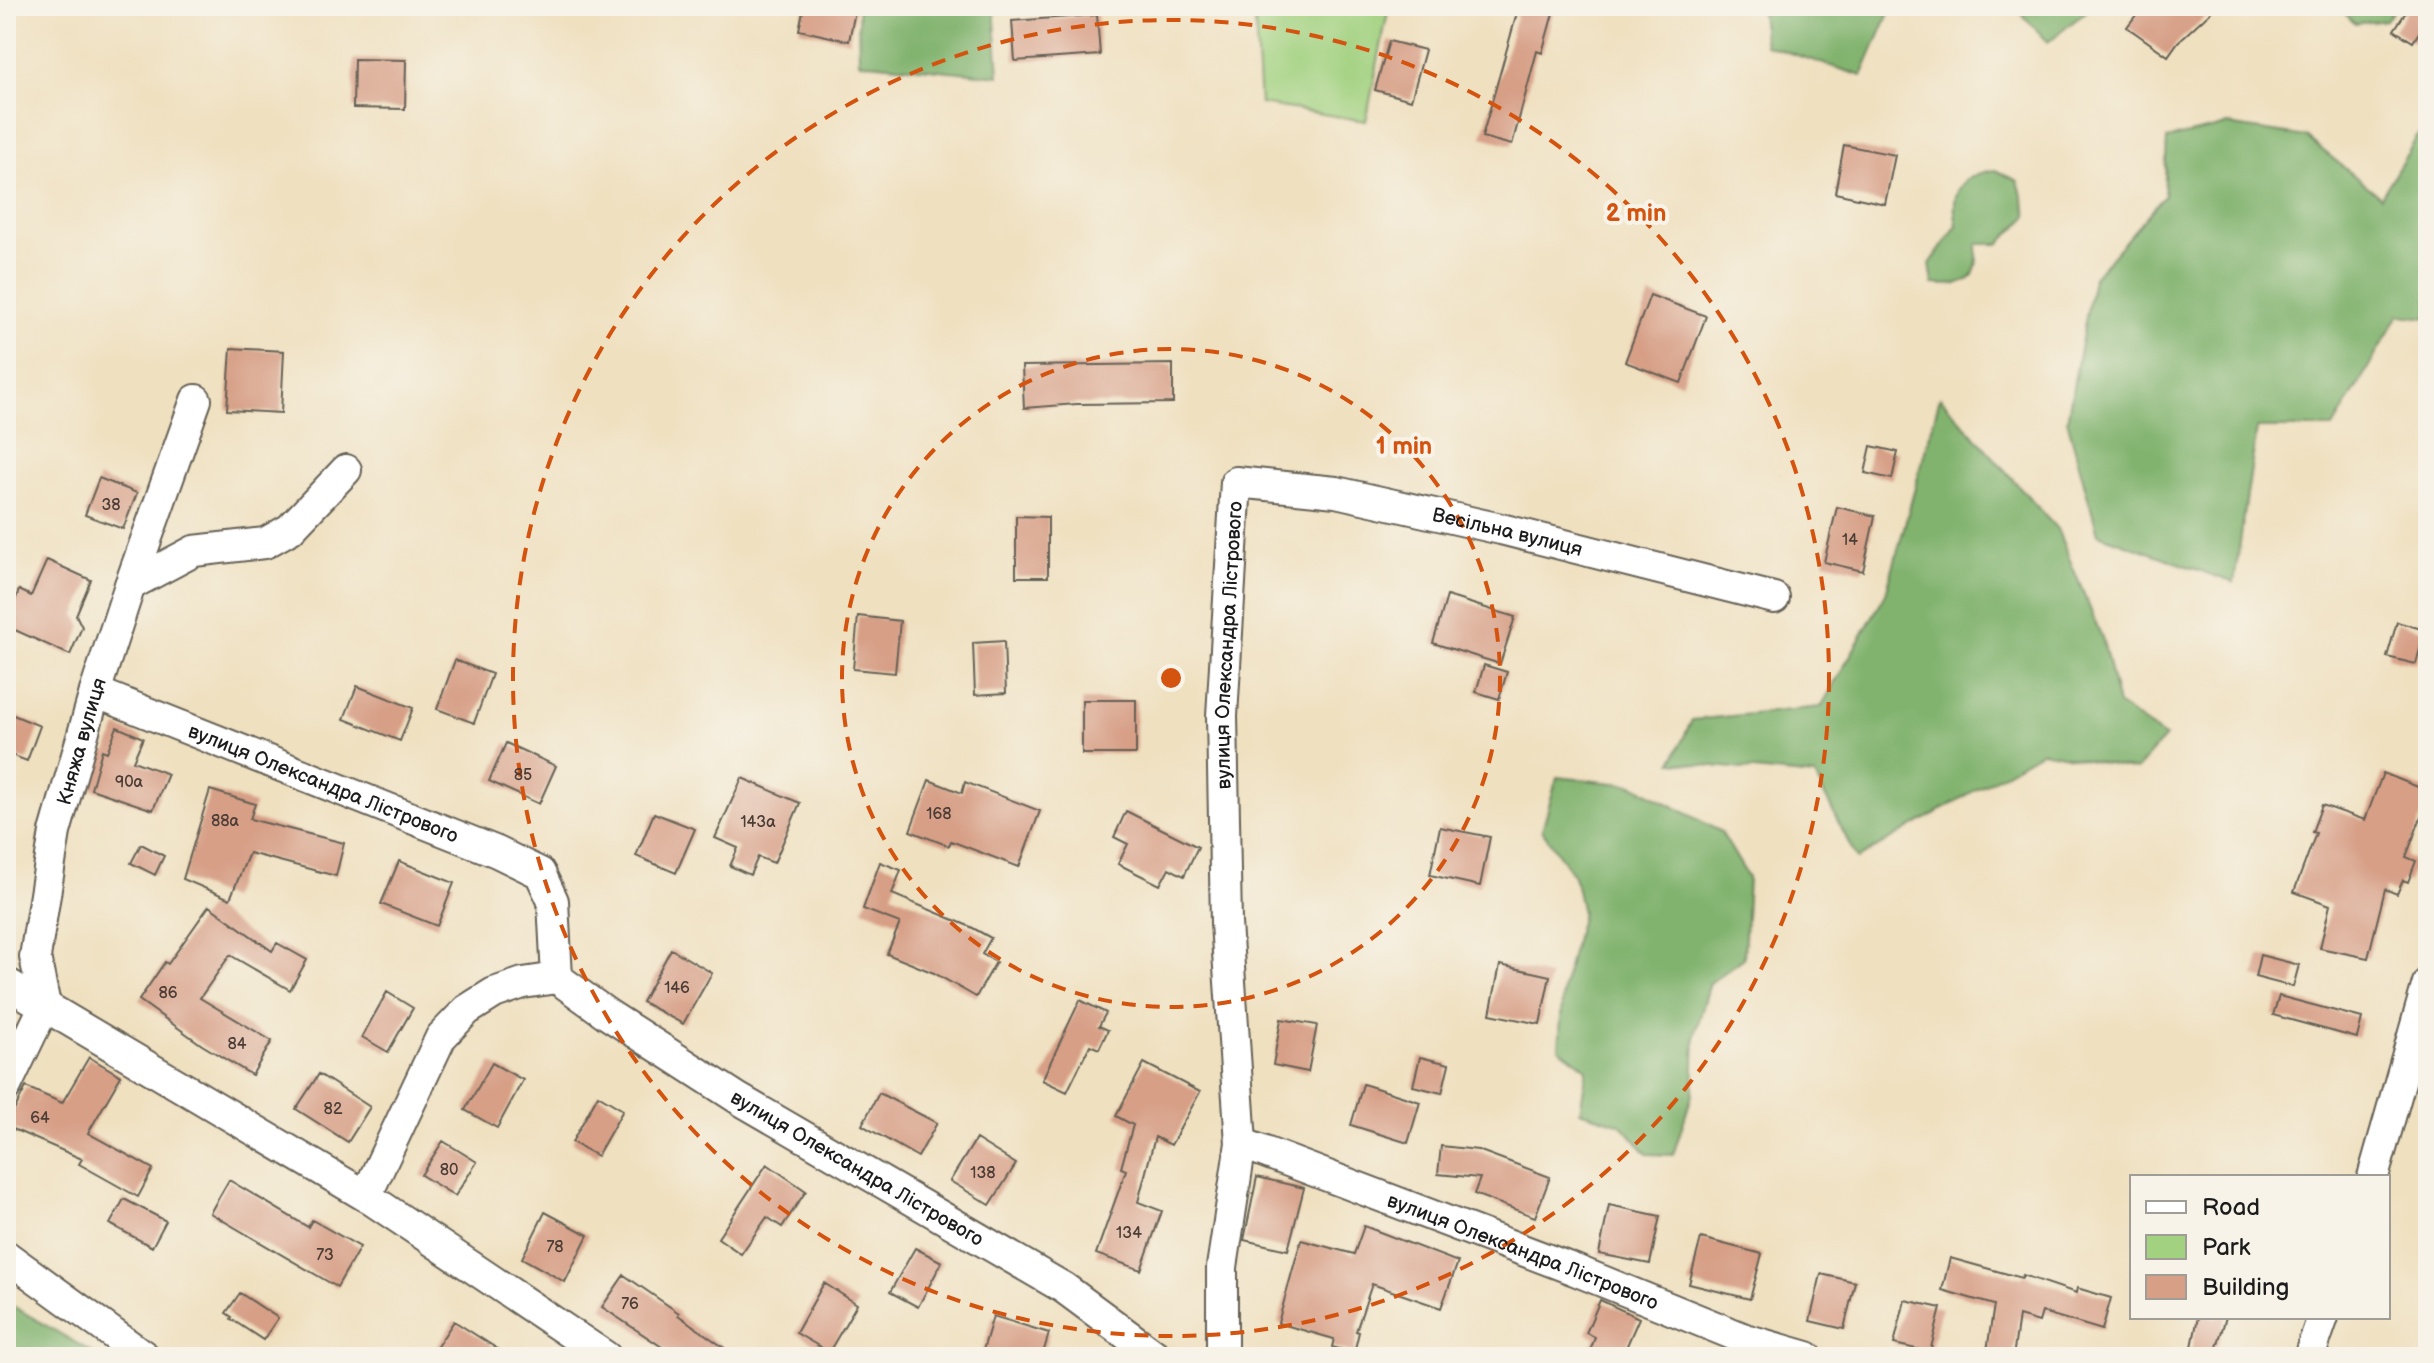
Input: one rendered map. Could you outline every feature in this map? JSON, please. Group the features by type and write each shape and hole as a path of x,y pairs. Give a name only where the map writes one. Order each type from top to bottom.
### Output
{"street":[{"name":"Княжа вулиця","path":"45,1005 35,957 55,832 95,692 196,400"},
{"path":"130,585 194,551 265,543 290,529 346,470"},
{"name":"Весільна вулиця","path":"1236,482 1336,492 1501,529 1774,598"},
{"name":"вулиця Олександра Лістрового","path":"1222,1357 1222,1267 1241,1143 1226,923 1222,716 1236,482"},
{"name":"вулиця Олександра Лістрового","path":"95,692 483,846 540,873 553,901 557,978 739,1099 1064,1288 1157,1357"},
{"path":"366,1196 441,1037 467,1010 494,993 523,983 557,978"},
{"path":"6,983 366,1196 606,1357"},
{"path":"2374,1175 2428,983"},
{"path":"6,1086 45,1005"},
{"name":"вулиця Олександра Лістрового","path":"1241,1143 1575,1270 1745,1339 1807,1357"},
{"path":"6,1256 145,1357"},
{"path":"2309,1357 2322,1319"}],"green space":[{"path":"858,6 994,6 999,76 859,62"},
{"path":"1254,6 1389,6 1366,121 1260,104"},
{"path":"1760,6 1892,6 1862,76 1765,45"},
{"path":"2020,6 2093,6 2048,42 2019,11"},
{"path":"2338,6 2397,6 2386,20 2355,24"},
{"path":"2228,125 2306,137 2381,197 2419,134 2428,133 2428,318 2399,315 2333,428 2257,428 2234,583 2098,534 2067,420 2093,278 2164,196 2167,139"},
{"path":"1995,170 2018,181 2028,216 1999,244 1977,244 1976,266 1970,279 1964,283 1933,284 1930,264 1957,225 1957,194 1966,180"},
{"path":"1940,397 2057,529 2103,640 2118,705 2165,737 2136,770 2042,751 1857,859 1815,776 1672,762 1692,720 1821,707 1886,593"},
{"path":"1557,777 1634,785 1721,832 1748,877 1744,958 1710,983 1695,1034 1693,1092 1673,1155 1647,1154 1621,1124 1580,1111 1587,1069 1559,1048 1563,988 1582,913 1574,876 1542,830"},
{"path":"6,1302 100,1357 6,1357"}],"building":[{"path":"804,6 856,6 849,41 799,30"},
{"path":"1519,6 1555,6 1542,53 1537,51 1512,145 1482,137"},
{"path":"2143,6 2217,6 2178,42 2168,56 2127,27"},
{"path":"2410,6 2428,6 2428,18 2413,42 2394,30"},
{"path":"1097,15 1100,55 1015,61 1012,21"},
{"path":"1389,41 1425,50 1411,100 1375,90"},
{"path":"354,59 406,60 405,109 353,108"},
{"path":"1844,145 1895,155 1885,204 1835,193"},
{"path":"1650,295 1706,316 1681,383 1625,362"},
{"path":"231,348 284,351 281,413 227,410"},
{"path":"1173,364 1173,403 1024,408 1022,366"},
{"path":"1871,446 1898,452 1892,479 1865,473"},
{"path":"99,478 137,493 123,529 85,515"},
{"path":"1837,507 1875,516 1863,571 1824,562"},
{"path":"1016,516 1048,517 1048,577 1016,577"},
{"path":"47,560 91,580 76,615 82,627 70,655 6,626 19,590 31,596"},
{"path":"1447,596 1515,617 1500,664 1433,643"},
{"path":"858,616 900,621 895,673 853,669"},
{"path":"2397,622 2425,630 2416,664 2387,657"},
{"path":"1004,641 1006,693 975,695 973,643"},
{"path":"455,660 492,674 474,723 437,709"},
{"path":"1484,665 1507,672 1499,699 1476,692"},
{"path":"357,686 413,708 400,741 344,719"},
{"path":"1082,700 1136,700 1136,754 1082,754"},
{"path":"6,712 40,726 27,761 6,753"},
{"path":"117,727 143,738 133,761 168,774 153,810 91,789 102,750 107,752"},
{"path":"506,743 556,766 539,804 489,781"},
{"path":"2383,773 2428,791 2428,814 2423,812 2406,857 2416,861 2408,882 2403,880 2397,894 2385,889 2368,958 2320,948 2330,905 2294,892 2316,833 2312,832 2322,805 2365,820"},
{"path":"742,778 800,803 774,863 758,857 750,875 730,866 738,848 715,838"},
{"path":"929,780 962,793 965,782 1040,811 1019,867 951,841 949,846 910,831"},
{"path":"210,790 255,804 250,819 344,843 336,876 249,853 230,899 183,879"},
{"path":"1126,811 1198,847 1184,876 1169,868 1160,885 1118,864 1128,844 1114,837"},
{"path":"654,813 695,829 676,873 636,856"},
{"path":"1440,827 1490,837 1480,886 1430,875"},
{"path":"141,844 164,856 155,875 131,863"},
{"path":"399,861 454,883 437,926 381,904"},
{"path":"880,862 901,870 892,894 991,938 982,954 996,962 976,997 934,973 887,954 900,923 863,909"},
{"path":"209,906 272,951 277,943 307,960 290,990 230,955 200,998 272,1041 252,1075 202,1045 139,1000"},
{"path":"671,949 712,973 683,1024 642,1002"},
{"path":"2260,955 2299,965 2293,987 2255,977"},
{"path":"1500,965 1550,976 1540,1024 1490,1014"},
{"path":"387,992 413,1008 388,1052 362,1037"},
{"path":"2279,996 2362,1018 2357,1038 2273,1015"},
{"path":"1080,1000 1106,1013 1099,1026 1108,1030 1099,1049 1090,1045 1067,1092 1042,1080"},
{"path":"1281,1019 1317,1025 1308,1072 1273,1065"},
{"path":"89,1057 121,1076 88,1133 153,1169 138,1197 79,1164 82,1159 6,1126 26,1087 62,1103"},
{"path":"1420,1057 1449,1064 1442,1093 1413,1086"},
{"path":"492,1063 523,1080 497,1128 465,1110"},
{"path":"1144,1063 1200,1092 1171,1145 1155,1137 1138,1202 1162,1211 1141,1270 1096,1254 1126,1170 1121,1168 1133,1125 1116,1116"},
{"path":"319,1074 370,1107 348,1142 296,1109"},
{"path":"1363,1084 1420,1102 1408,1143 1351,1125"},
{"path":"879,1093 937,1123 918,1157 862,1125"},
{"path":"598,1095 623,1110 597,1156 572,1142"},
{"path":"976,1139 1016,1164 990,1205 950,1181"},
{"path":"443,1141 477,1162 455,1196 421,1175"},
{"path":"1441,1146 1478,1150 1550,1177 1535,1217 1474,1194 1480,1178 1438,1174"},
{"path":"767,1164 806,1191 782,1227 767,1217 741,1254 718,1238"},
{"path":"1257,1177 1304,1188 1288,1250 1244,1240"},
{"path":"229,1180 308,1227 312,1220 360,1247 337,1287 210,1213"},
{"path":"124,1199 166,1221 152,1247 110,1224"},
{"path":"1609,1205 1660,1216 1650,1264 1599,1254"},
{"path":"545,1212 588,1235 565,1282 522,1258"},
{"path":"1364,1226 1458,1262 1441,1308 1372,1284 1356,1331 1359,1332 1354,1353 1332,1347 1334,1339 1278,1323 1301,1240 1354,1254"},
{"path":"1701,1238 1762,1254 1750,1299 1689,1284"},
{"path":"915,1248 942,1262 918,1307 890,1292"},
{"path":"1950,1258 2022,1278 2023,1275 2076,1293 2077,1288 2111,1298 2102,1330 2042,1312 2039,1322 2019,1316 2013,1357 1986,1357 1994,1305 1942,1290"},
{"path":"1821,1274 1855,1282 1844,1329 1810,1321"},
{"path":"624,1275 737,1357 677,1357 602,1307"},
{"path":"824,1283 857,1304 829,1352 796,1333"},
{"path":"240,1293 278,1318 263,1340 226,1313"},
{"path":"1600,1300 1639,1318 1622,1357 1588,1357 1595,1337 1586,1333"},
{"path":"1905,1300 1941,1308 1930,1352 1894,1344"},
{"path":"993,1316 1049,1333 1042,1357 981,1357"},
{"path":"2198,1319 2225,1319 2214,1357 2190,1357"},
{"path":"454,1321 510,1357 430,1357"}]}
